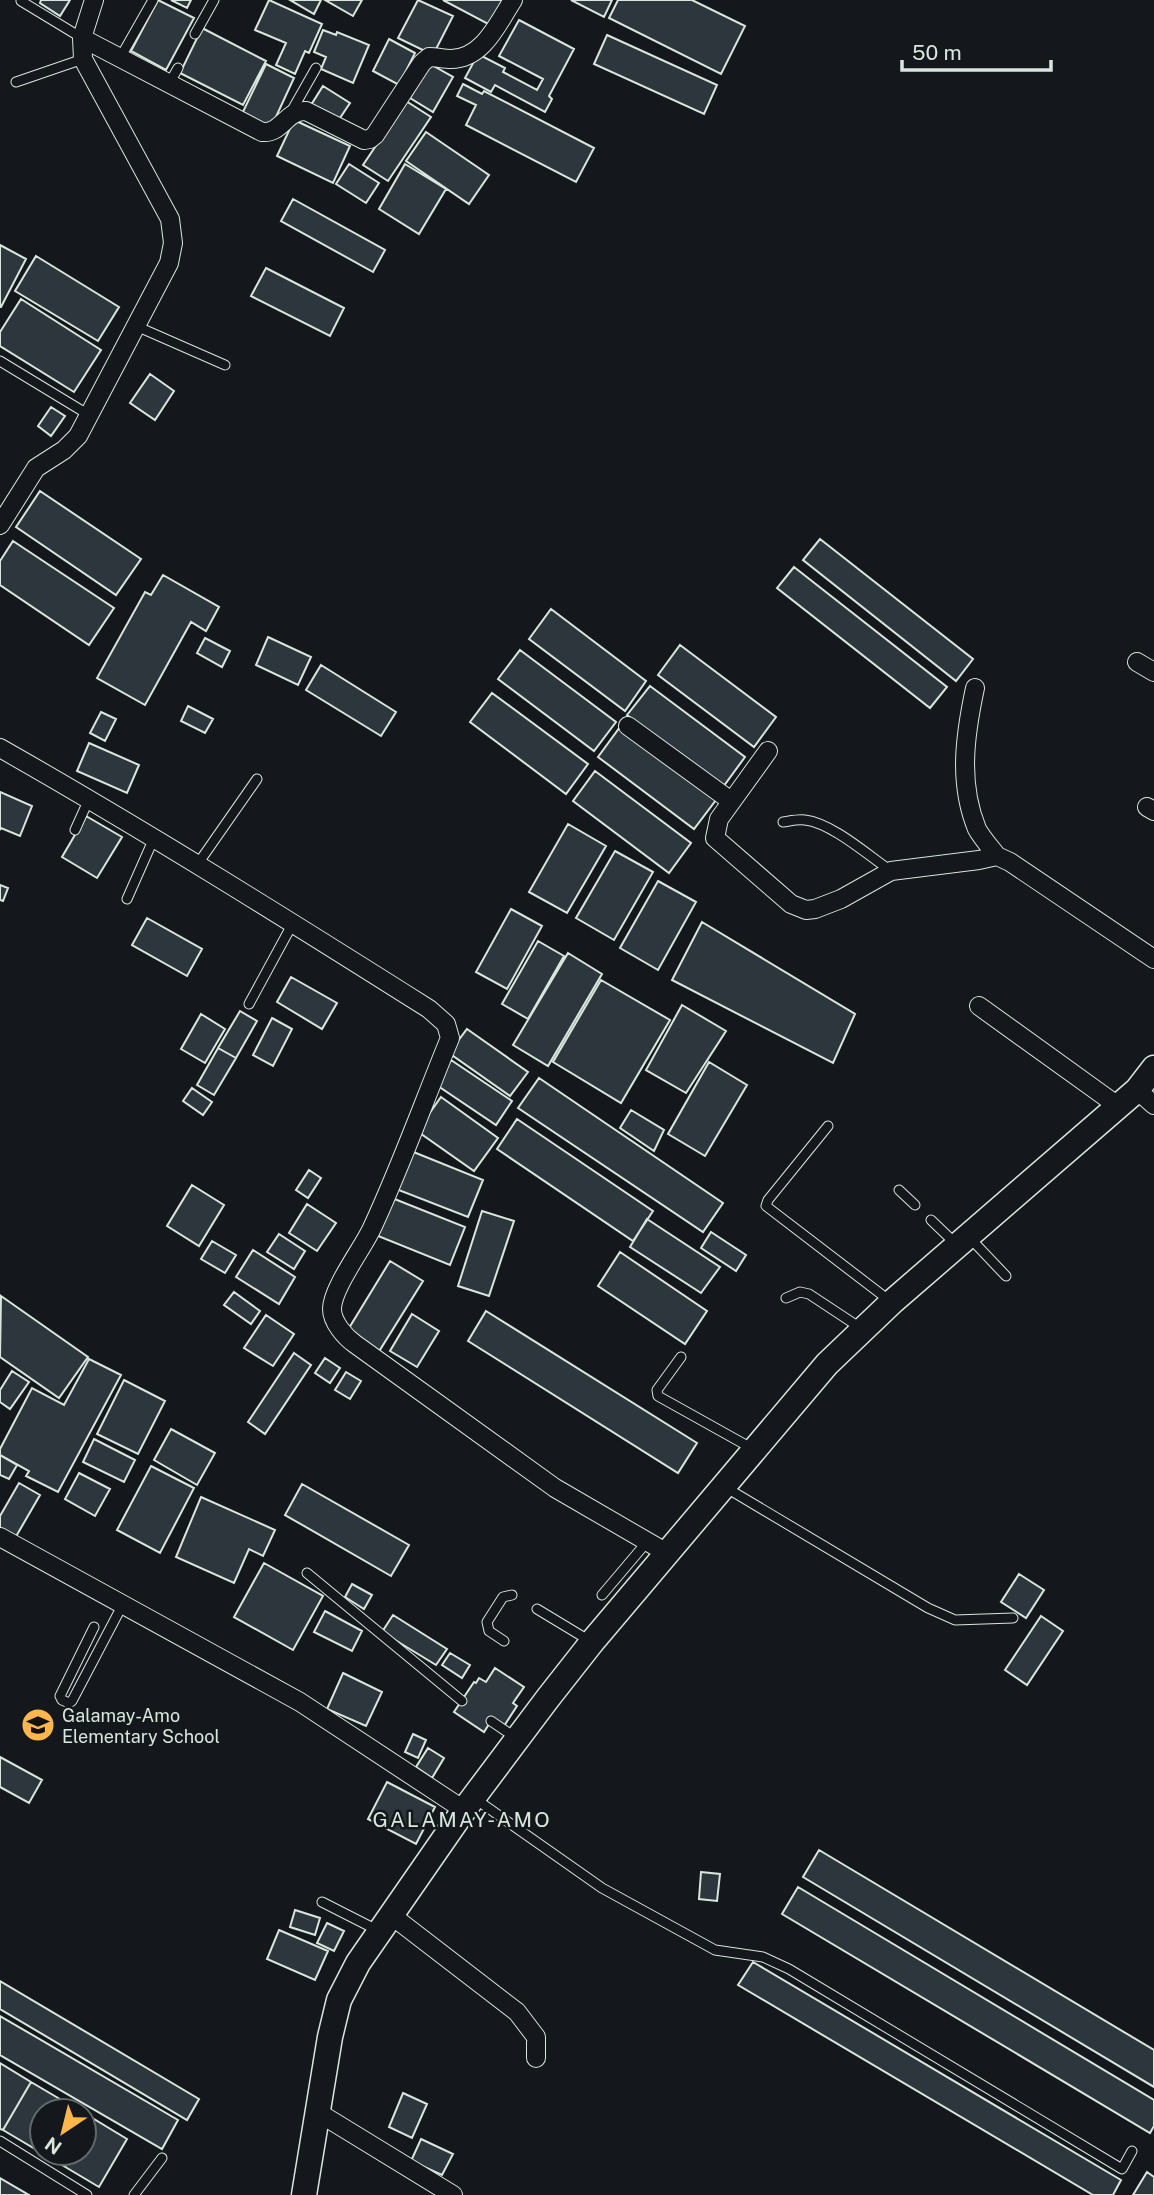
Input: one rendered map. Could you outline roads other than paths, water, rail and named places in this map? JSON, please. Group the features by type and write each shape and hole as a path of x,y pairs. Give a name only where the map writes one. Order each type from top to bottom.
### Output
{"street":[{"path":"0,525 36,468 64,450 78,436 169,263 173,243 170,219 83,59 82,37 94,0"},
{"path":"82,37 120,58 173,76 262,132 270,133 278,129 288,116 306,111 364,140 375,135 422,63 429,57 466,57 481,48 513,0"},
{"path":"1137,662 1154,672"},
{"path":"975,688 966,730 965,788 978,831 997,856 1010,862 1154,959"},
{"path":"628,726 732,801"},
{"path":"0,748 293,923 429,1009 446,1024 450,1038 372,1229 337,1291 332,1308 333,1317 346,1337 355,1344 555,1488 657,1548"},
{"path":"768,751 719,819 715,838 791,904 806,910 815,909 841,899 891,871 997,856"},
{"path":"979,1006 1118,1107"},
{"path":"304,2195 330,2037 339,2000 358,1963 469,1804 592,1642 657,1548 724,1486 827,1364 892,1302 1118,1107 1146,1098 1154,1068"},
{"path":"0,1537 300,1702 469,1804"},
{"path":"386,1923 517,2012 536,2038 536,2058"},
{"path":"318,2113 453,2195"}],"lane":[{"path":"120,58 153,0"},
{"path":"195,34 214,0"},
{"path":"21,1 82,37"},
{"path":"16,82 83,59"},
{"path":"288,116 316,68"},
{"path":"136,326 225,365"},
{"path":"0,361 89,415"},
{"path":"197,865 257,779"},
{"path":"75,830 89,799"},
{"path":"783,822 804,820 816,823 834,832 891,871"},
{"path":"127,899 154,838"},
{"path":"249,1004 293,923"},
{"path":"828,1126 766,1206 892,1302"},
{"path":"899,1190 915,1205"},
{"path":"931,1220 963,1241 1006,1276"},
{"path":"786,1298 800,1292 809,1294 863,1329"},
{"path":"681,1357 657,1390 658,1396 754,1450"},
{"path":"724,1486 928,1608 955,1620 1013,1618"},
{"path":"601,1595 657,1548"},
{"path":"307,1573 462,1701"},
{"path":"504,1641 489,1631 487,1622 503,1597 512,1595"},
{"path":"94,1627 60,1696 69,1703 123,1604"},
{"path":"537,1609 592,1642"},
{"path":"491,1721 518,1740"},
{"path":"469,1804 602,1888 715,1950 763,1957 789,1969 1122,2169 1132,2151"},
{"path":"322,1902 386,1923"},
{"path":"0,2141 87,2195"},
{"path":"134,2195 162,2158"}],"place":[{"name":"Galamay-Amo Elementary School","path":"38,1725"}],"district":[{"name":"GALAMAY-AMO","path":"462,1819"}]}
